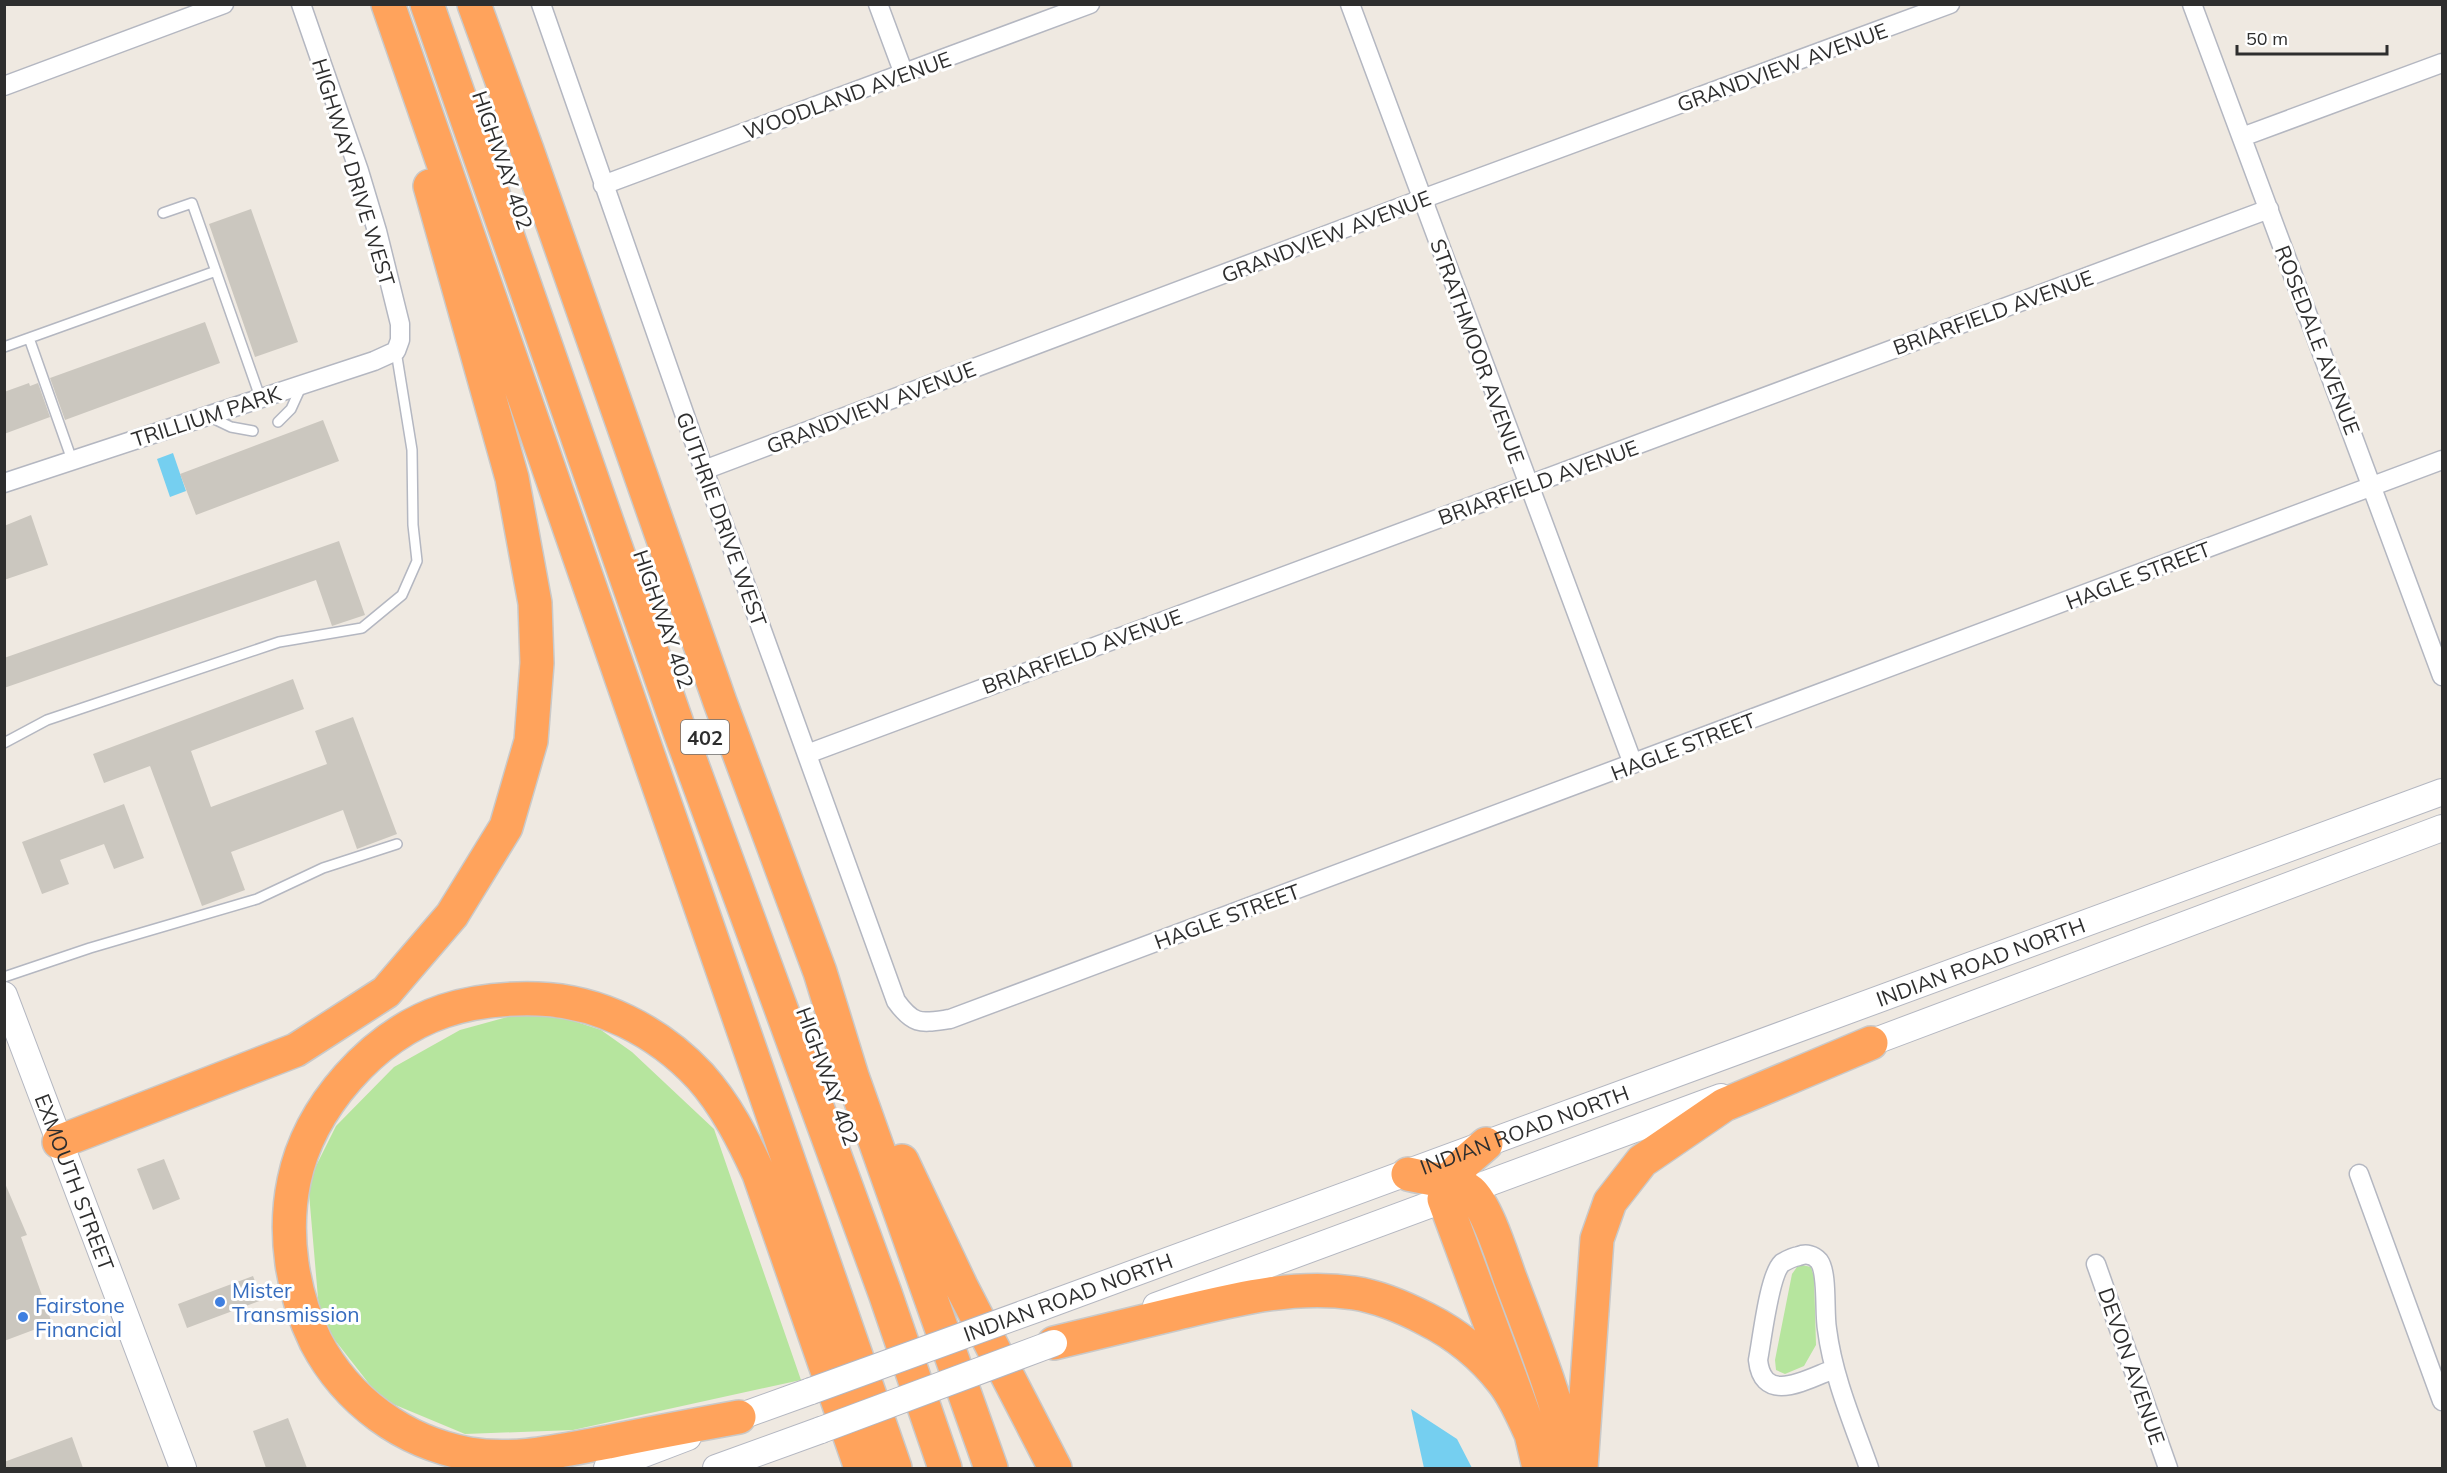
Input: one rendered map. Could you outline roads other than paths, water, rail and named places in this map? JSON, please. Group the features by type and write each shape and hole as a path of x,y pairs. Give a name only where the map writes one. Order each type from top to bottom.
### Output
{"highway":[{"path":"59,1142 297,1050 386,992 452,915 506,827 531,741 537,663 535,603 512,478 436,206 370,4"},
{"name":"402","path":"388,4 895,1468"},
{"path":"427,4 680,732 881,1282 945,1468"},
{"name":"HIGHWAY 402","path":"449,4 697,713 904,1285 967,1468"},
{"path":"474,4 716,691 820,972 879,1109 956,1276 1055,1468"},
{"path":"820,972 852,1076 991,1468"},
{"path":"739,1416 539,1455 501,1457 443,1448 387,1423 363,1403 342,1382 323,1355 307,1323 296,1284 290,1246 294,1179 304,1150 318,1119 357,1066 383,1044 441,1012 467,1004 522,998 552,999 581,1004 607,1012 634,1025 676,1054 718,1098 759,1174 861,1468"},
{"path":"1581,1468 1597,1239 1610,1202 1642,1161 1724,1105 1870,1043"},
{"path":"1486,1144 1456,1171 1453,1191 1531,1434 1539,1468"},
{"path":"1408,1174 1477,1200 1499,1247 1563,1424 1572,1468"},
{"path":"1054,1343 1236,1299 1285,1292 1323,1290 1354,1294 1383,1300 1408,1310 1444,1328 1467,1346 1504,1383 1531,1434"}],"main road":[{"name":"INDIAN ROAD NORTH","path":"607,1468 739,1416 1408,1174 2442,792"},
{"name":"INDIAN ROAD NORTH","path":"716,1468 1054,1343 1453,1191 1870,1043 2442,828"},
{"name":"EXMOUTH STREET","path":"4,995 183,1468"}],"street":[{"path":"4,86 224,4"},
{"name":"HIGHWAY DRIVE WEST","path":"301,4 359,171 377,231 400,324 398,345"},
{"name":"GUTHRIE DRIVE WEST","path":"541,4 704,470 896,1001 904,1012 920,1023"},
{"path":"878,4 904,74"},
{"name":"WOODLAND AVENUE","path":"603,185 1090,4"},
{"name":"STRATHMOOR AVENUE","path":"1350,4 1527,486 1633,764"},
{"name":"GRANDVIEW AVENUE","path":"704,470 1422,199 1950,4"},
{"name":"ROSEDALE AVENUE","path":"2192,4 2442,676"},
{"path":"2242,137 2442,63"},
{"name":"BRIARFIELD AVENUE","path":"807,754 2269,209"},
{"name":"TRILLIUM PARK","path":"4,483 374,361 398,345"},
{"name":"HAGLE STREET","path":"920,1023 950,1019 2442,460"},
{"path":"2359,1174 2442,1401"},
{"path":"1834,1369 1787,1386 1776,1387 1767,1383 1760,1372 1758,1360 1774,1277 1781,1264 1804,1254 1814,1256 1821,1263 1824,1274 1826,1326 1834,1369 1869,1468"},
{"name":"DEVON AVENUE","path":"2096,1264 2168,1468"}],"lane":[{"path":"163,213 192,203 260,398"},
{"path":"4,347 216,271"},
{"path":"29,338 72,460"},
{"path":"4,743 47,720 279,642 362,628 402,595 417,561 413,525 412,450 398,345"},
{"path":"278,422 291,409 302,384"},
{"path":"206,415 231,427 254,431"},
{"path":"4,977 90,948 257,899 323,868 397,844"}],"water":[{"path":"173,453 186,491 170,497 157,459"},
{"path":"1411,1409 1457,1439 1472,1468 1424,1468"}],"place":[{"name":"Mister Transmission","path":"220,1302"},
{"name":"Fairstone Financial","path":"23,1317"}]}
